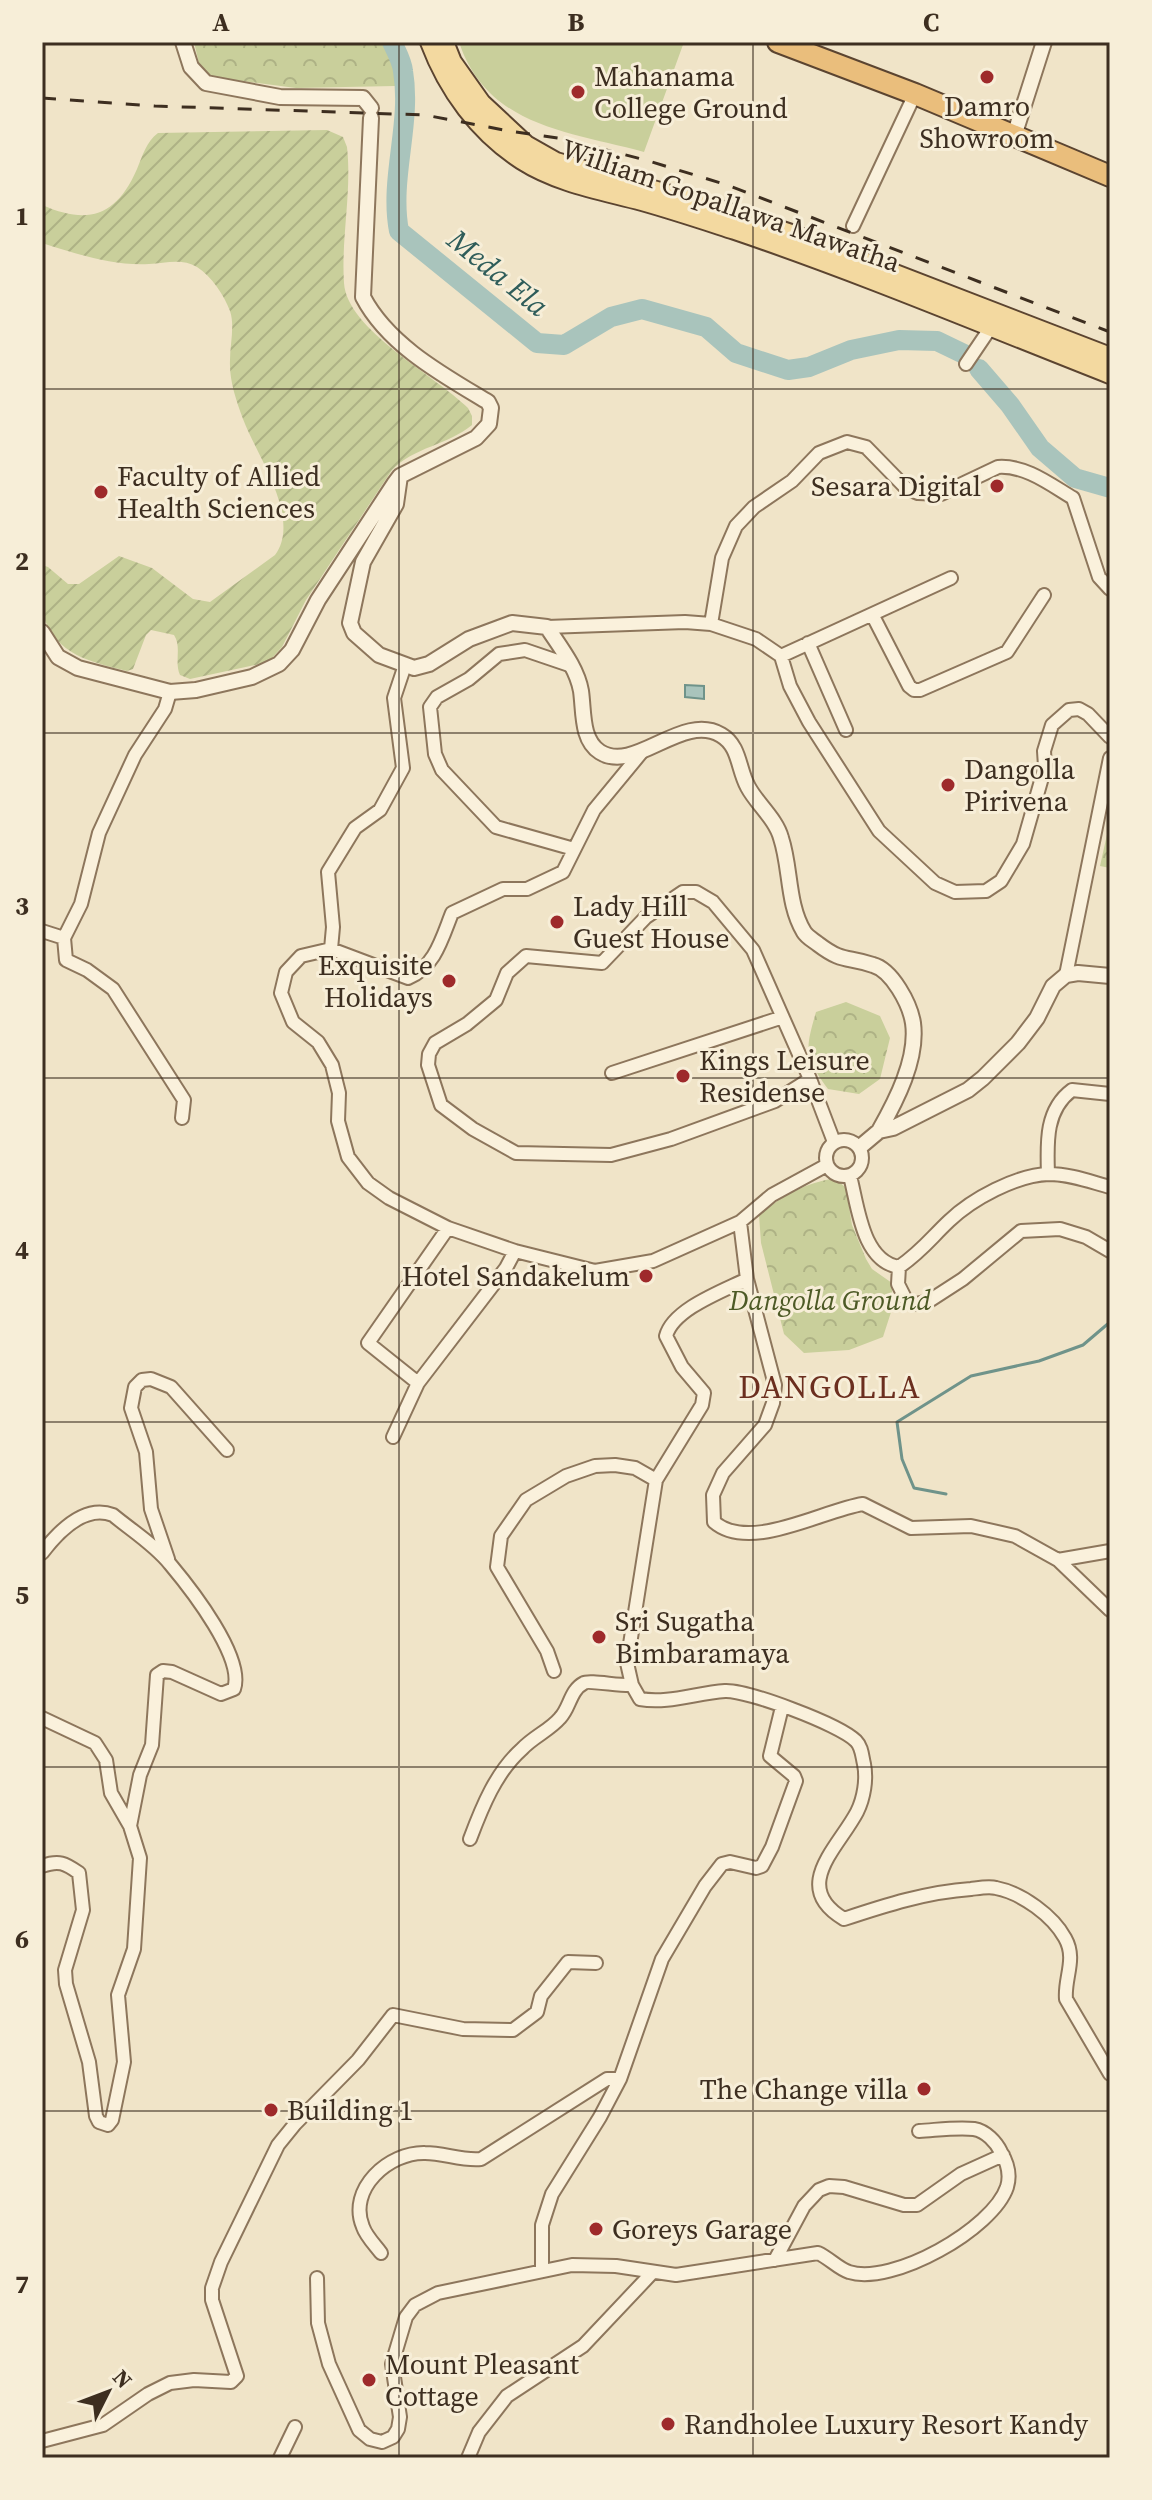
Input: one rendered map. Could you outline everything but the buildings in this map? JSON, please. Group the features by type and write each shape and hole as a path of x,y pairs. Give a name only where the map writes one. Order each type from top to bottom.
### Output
{"highway":[{"path":"778,42 915,94 1110,176"}],"main road":[{"name":"William Gopallawa Mawatha","path":"430,42 452,89 470,113 509,150 539,169 576,184 675,210 770,242 1110,374"},
{"name":"William Gopallawa Mawatha","path":"444,42 465,83 487,110 526,145 556,162 705,205 794,235 1110,357"}],"street":[{"path":"42,632 58,657 78,668 170,692 196,690 252,677 279,664 292,650 318,600 400,476 476,438 489,424 491,408 488,402 441,374 399,341 372,314 363,297 371,113 363,98 280,97 206,83 191,67 183,42"},
{"path":"1014,136 1044,42"},
{"path":"853,226 915,94"},
{"path":"966,364 991,327"},
{"path":"711,624 722,558 736,526 754,507 792,481 819,453 847,442 866,447 906,488 918,493 941,494 998,467 1008,466 1036,476 1073,498 1099,577 1110,589"},
{"path":"400,476 396,504 363,562 350,623 354,633 379,655 414,668 429,664 469,639 512,623 547,627 685,622 711,624 756,639 781,656 790,686 809,722 879,831 935,883 955,892 986,891 1001,881 1023,844 1038,796 1045,766 1044,751 1052,725 1069,710 1079,709 1110,737"},
{"path":"781,656 951,578"},
{"path":"873,616 909,686 920,690 1007,652 1044,595"},
{"path":"547,627 572,666 580,687 588,741 602,754 631,756 666,738 698,730 719,733 733,744 747,787 781,836 789,888 805,934 836,958 877,965 901,990 913,1021 913,1044 898,1095 879,1131 860,1147"},
{"path":"808,643 846,730"},
{"path":"572,666 525,650 499,654 469,679 437,697 430,707 435,754 442,770 496,827 574,849"},
{"path":"331,949 333,927 328,872 355,828 380,810 403,768 394,698 405,665"},
{"path":"170,692 165,709 135,755 99,833 81,904 64,938 66,960 87,970 113,989 184,1100 182,1118"},
{"path":"641,753 594,810 563,872 527,889 503,889 452,913 435,955 419,974 408,978 331,949 301,956 286,972 281,993 293,1022 318,1042 332,1065 339,1093 338,1121 348,1157 368,1183 389,1198 448,1228 515,1251 595,1271 653,1261 740,1222 772,1195 827,1165"},
{"path":"1066,975 1110,758"},
{"path":"810,1079 775,1101 671,1139 611,1155 516,1153 473,1129 441,1105 428,1065 435,1043 467,1024 496,1000 507,973 526,956 602,963 646,917 683,892 696,892 713,902 753,950 780,1018 810,1079 834,1142"},
{"path":"42,931 64,938"},
{"path":"879,1131 893,1128 968,1090 983,1078 1018,1043 1037,1018 1053,986 1066,975 1110,976"},
{"path":"612,1073 780,1018"},
{"path":"1048,1174 1051,1114 1062,1097 1072,1090 1110,1094"},
{"path":"851,1140 860,1147 862,1164 850,1176 834,1174 827,1165 826,1153 834,1142 851,1140"},
{"path":"850,1176 870,1248 888,1265 899,1267 923,1250 950,1220 979,1198 1010,1183 1048,1174 1110,1187"},
{"path":"740,1222 747,1279 775,1385 773,1403 765,1425 723,1473 713,1495 714,1522 722,1529 753,1532 789,1527 863,1504 911,1528 971,1526 1015,1536 1058,1560 1110,1610"},
{"path":"418,1383 368,1343 448,1228"},
{"path":"899,1267 898,1284 907,1302 916,1304 929,1301 963,1279 1021,1231 1060,1229 1086,1237 1110,1251"},
{"path":"393,1437 418,1383 506,1268 515,1251"},
{"path":"747,1279 705,1300 668,1327 666,1336 682,1367 704,1393 702,1405 656,1480 627,1663 632,1685 640,1699 656,1701 729,1691 827,1722 856,1741 866,1773 861,1801 823,1862 820,1880 820,1895 832,1912 844,1919 883,1905 947,1890 995,1887 1020,1897 1046,1915 1066,1939 1072,1966 1065,1988 1066,1999 1110,2074"},
{"path":"169,1562 151,1509 146,1452 131,1408 135,1387 142,1380 151,1379 171,1387 227,1450"},
{"path":"554,1671 547,1651 497,1567 501,1536 526,1500 566,1476 595,1466 615,1465 635,1468 656,1480"},
{"path":"42,1553 81,1516 104,1511 113,1515 169,1562 225,1642 236,1670 234,1689 221,1694 172,1672 163,1671 157,1675 152,1745 140,1775 130,1826"},
{"path":"1058,1560 1110,1551"},
{"path":"470,1839 485,1802 519,1750 562,1717 581,1684 588,1680 616,1686 632,1685"},
{"path":"542,2270 542,2225 552,2194 620,2079 662,1959 705,1886 722,1864 762,1866 772,1847 796,1781 770,1756 782,1707"},
{"path":"42,1718 95,1743 106,1760 111,1793 130,1826 140,1858 134,1949 118,1995 124,2062 112,2120 108,2125 99,2122 96,2116 89,2062 66,1984 65,1970 83,1910 79,1873 65,1863 55,1861 42,1866"},
{"path":"42,2441 103,2425 170,2383 194,2380 231,2382 237,2376 212,2300 212,2288 221,2262 278,2145 358,2060 393,2015 463,2029 513,2030 537,2012 541,1996 568,1962 596,1963"},
{"path":"381,2253 363,2228 360,2213 365,2186 382,2167 396,2159 422,2152 481,2159 607,2079 620,2079"},
{"path":"317,2278 318,2323 329,2364 359,2430 370,2439 382,2442 393,2437 398,2429 400,2417 392,2364 406,2317 415,2305 438,2293 572,2265 616,2266 651,2274 676,2275 818,2253 850,2273 871,2274 887,2272 931,2254 972,2230 1001,2198 1008,2184 1009,2170 996,2142 977,2129 919,2131"},
{"path":"775,2260 804,2206 819,2190 829,2186 844,2187 904,2205 917,2205 961,2174 1003,2155"},
{"path":"468,2458 479,2432 507,2396 583,2346 651,2274"},
{"path":"280,2458 295,2427"}],"green space":[{"path":"194,42 386,42 399,78 395,86 296,88 211,77 201,72"},
{"name":"Mahanama College Ground","path":"459,42 684,42 644,152 560,131 510,109 489,92 472,70"},
{"path":"327,130 343,137 347,147 343,266 349,301 376,335 468,408 472,425 410,456 392,470 306,600 282,647 272,658 260,664 190,679 180,675 174,635 151,630 146,635 133,669 127,671 76,655 57,639 43,615 42,565 68,584 79,584 119,556 152,568 193,599 210,602 275,555 282,540 283,524 274,487 236,397 230,367 231,317 217,287 197,267 186,263 122,263 42,243 42,205 73,215 87,215 110,207 129,185 148,145 158,133"},
{"path":"1110,821 1110,868 1100,866"},
{"path":"846,1002 880,1016 890,1038 880,1079 859,1094 828,1089 814,1068 809,1052 816,1012"},
{"name":"Dangolla Ground","path":"835,1178 846,1188 852,1225 866,1259 872,1269 892,1283 892,1309 883,1337 849,1350 804,1353 784,1334 761,1243 759,1215 794,1191"}],"water":[{"path":"685,685 704,686 704,699 685,697"}],"waterway":[{"name":"Meda Ela","path":"392,42 401,64 405,91 397,191 399,231 537,343 564,345 611,317 642,309 706,327 736,353 788,370 809,367 851,350 899,340 937,341 966,355"},
{"name":"Meda Ela","path":"979,369 1010,405 1040,448 1075,478 1110,488"},
{"path":"946,1494 914,1488 902,1459 897,1422 971,1376 1039,1361 1083,1345 1110,1322"}],"railway":[{"path":"42,98 155,106 425,115 564,139 727,185 1110,332"}],"place":[{"name":"Damro Showroom","path":"987,77"},
{"name":"Mahanama College Ground","path":"578,92"},
{"name":"Sesara Digital","path":"997,486"},
{"name":"Faculty of Allied Health Sciences","path":"101,492"},
{"name":"Dangolla Pirivena","path":"948,785"},
{"name":"Lady Hill Guest House","path":"557,922"},
{"name":"Exquisite Holidays","path":"449,981"},
{"name":"Kings Leisure Residense","path":"683,1076"},
{"name":"Hotel Sandakelum","path":"646,1276"},
{"name":"Sri Sugatha Bimbaramaya","path":"599,1637"},
{"name":"The Change villa","path":"924,2089"},
{"name":"Building 1","path":"271,2110"},
{"name":"Goreys Garage","path":"596,2229"},
{"name":"Mount Pleasant Cottage","path":"369,2380"},
{"name":"Randholee Luxury Resort Kandy","path":"668,2424"}],"district":[{"name":"DANGOLLA","path":"830,1387"}]}
